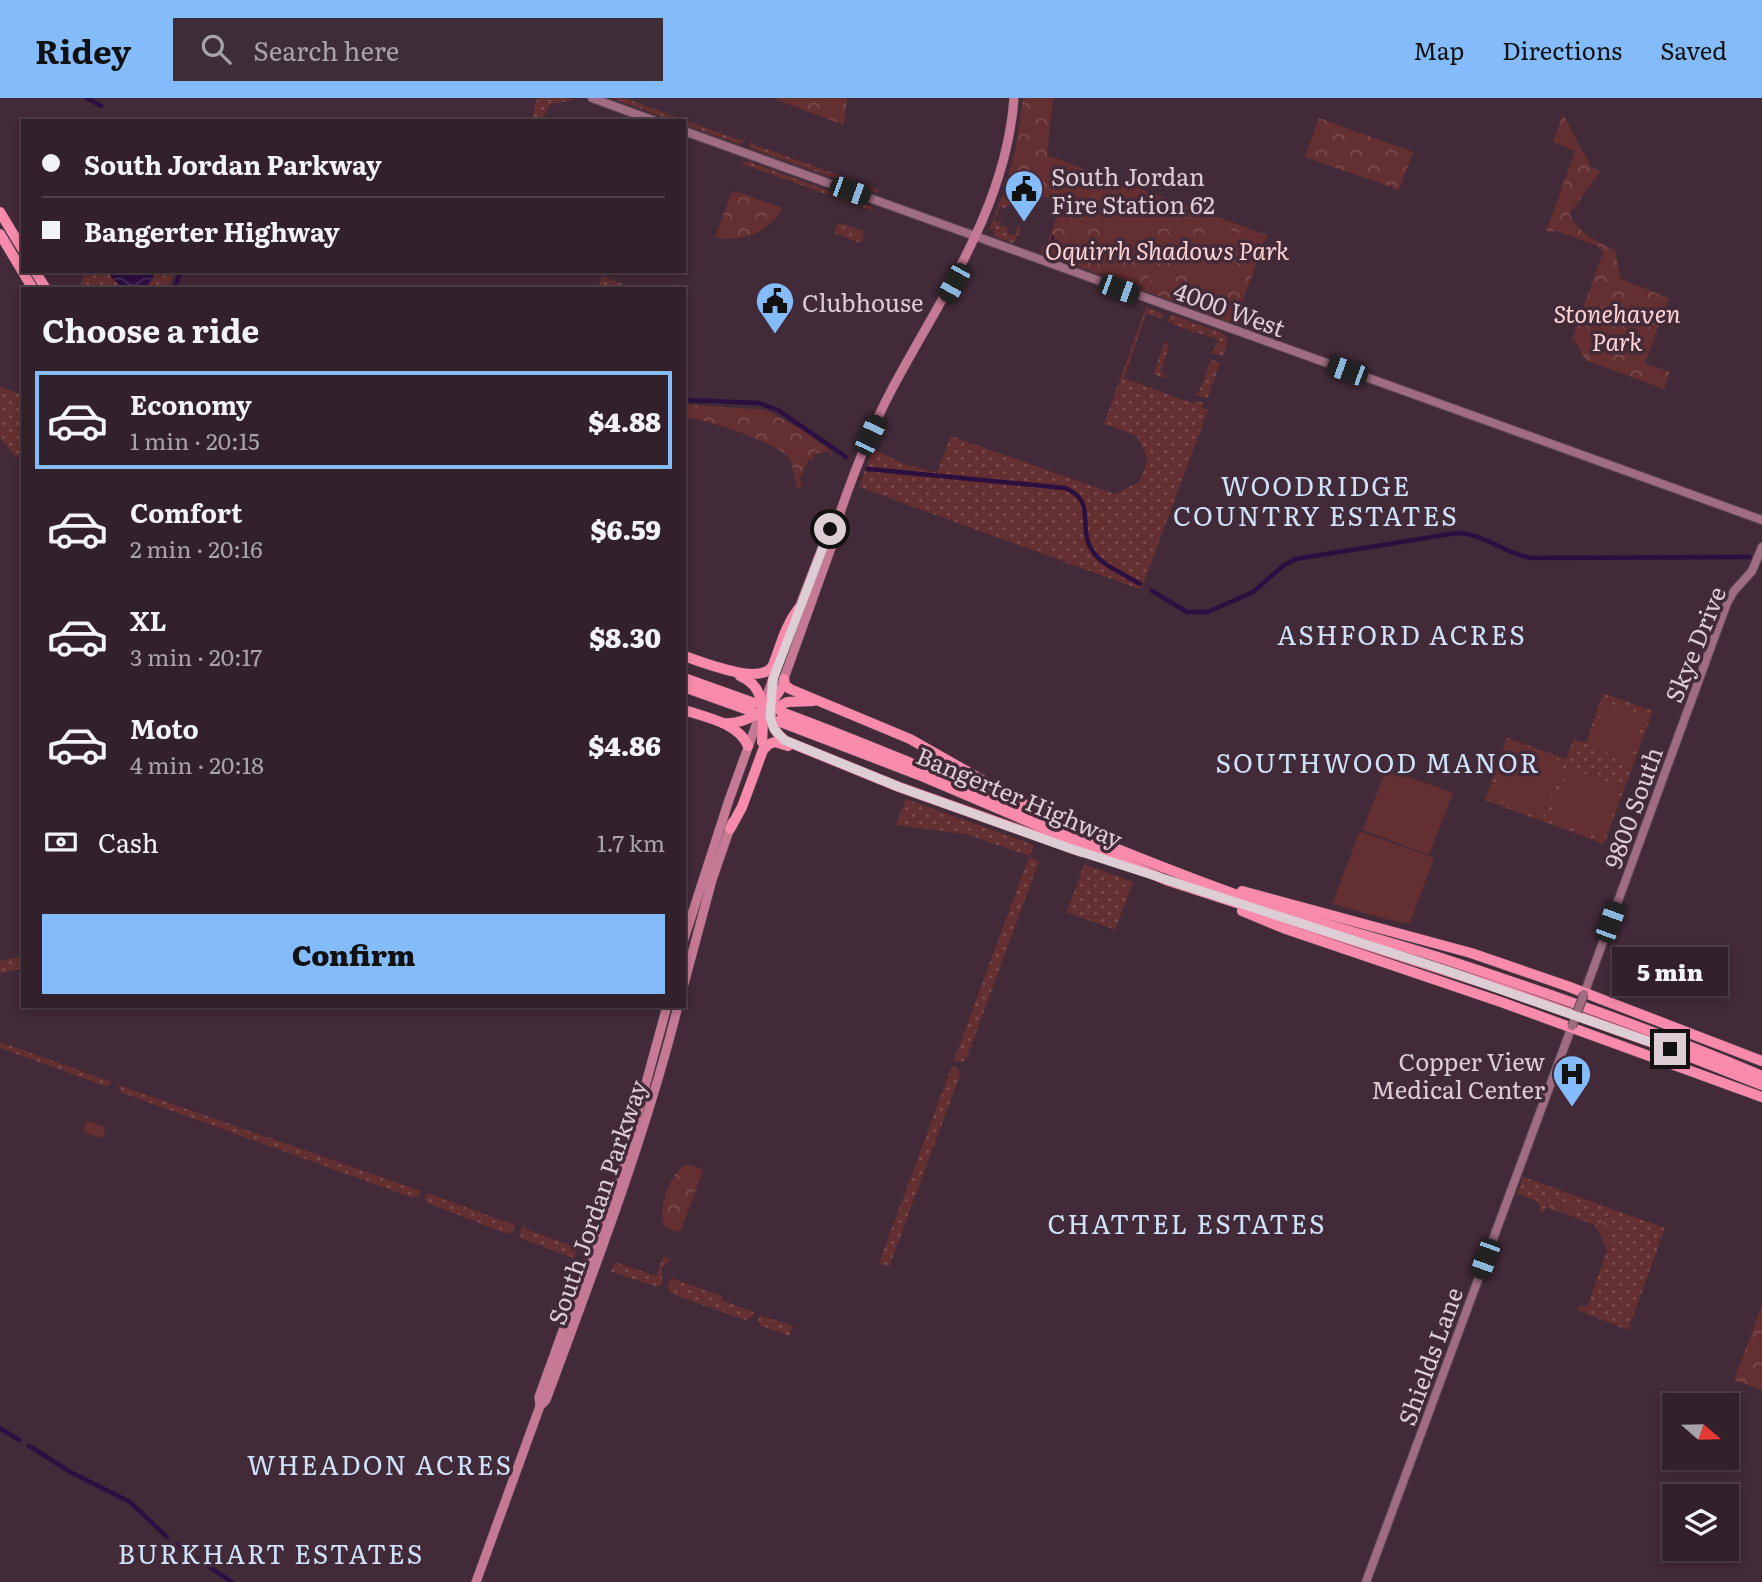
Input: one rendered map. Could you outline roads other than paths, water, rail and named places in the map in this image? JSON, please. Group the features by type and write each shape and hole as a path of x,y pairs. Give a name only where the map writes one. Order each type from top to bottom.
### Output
{"highway":[{"path":"0,212 21,247"},
{"path":"0,234 21,269"},
{"path":"686,657 752,675 768,671 772,667 788,622 798,609"},
{"path":"717,666 751,682 759,692 778,735 808,751"},
{"name":"Bangerter Highway","path":"686,679 1191,884 1491,985 1762,1085"},
{"path":"762,742 773,679"},
{"path":"784,679 788,688 910,740 1047,816 1141,864"},
{"name":"Bangerter Highway","path":"686,688 766,712"},
{"path":"766,712 780,690"},
{"path":"686,711 728,724 743,721 791,701 818,702"},
{"path":"719,722 740,733 748,746"},
{"path":"730,829 742,807 765,747 776,742 808,751 1069,848 1141,864"},
{"path":"1191,884 1452,947 1584,993 1762,1062"},
{"path":"1191,884 1283,928 1572,1027 1762,1097"},
{"name":"Bangerter Highway","path":"1191,884 1460,964 1666,1037 1762,1076"}],"main road":[{"path":"592,98 650,119"},
{"path":"780,690 841,520 840,513 860,458 885,404 954,283 976,237 1002,170 1014,98"},
{"name":"4000 West","path":"686,132 1762,520"},
{"path":"773,679 834,517 840,513"},
{"name":"Skye Drive","path":"1684,720 1729,599 1752,571 1762,547"},
{"path":"686,933 748,746 766,712"},
{"name":"9800 South","path":"1572,1027 1684,720"},
{"path":"686,977 712,880 762,742"},
{"name":"South Jordan Parkway","path":"540,1406 539,1397 635,1128 666,1008"},
{"name":"South Jordan Parkway","path":"477,1582 540,1406 546,1400 629,1174 662,1071 678,1008"},
{"name":"Shields Lane","path":"1366,1582 1572,1027"}],"water":[{"path":"110,273 154,273 146,287 121,287"}],"waterway":[{"path":"87,98 101,106"},
{"path":"1052,243 1053,236"},
{"path":"1049,251 1051,245"},
{"path":"175,287 180,273"},
{"path":"686,400 759,403 778,410 846,457"},
{"path":"868,469 1065,488 1081,501 1086,535 1094,553 1109,566 1140,584"},
{"path":"1152,591 1187,612 1208,612 1253,592 1295,559 1457,533 1475,536 1530,558 1750,557"},
{"path":"0,1428 19,1440"},
{"path":"29,1446 72,1473 130,1502 167,1537"},
{"path":"177,1545 232,1582"}],"place":[{"name":"South Jordan Fire Station 62","path":"1024,223"},
{"name":"Clubhouse","path":"775,335"},
{"name":"Copper View Medical Center","path":"1572,1108"}],"district":[{"name":"WOODRIDGE COUNTRY ESTATES","path":"1316,499"},
{"name":"ASHFORD ACRES","path":"1402,633"},
{"name":"SOUTHWOOD MANOR","path":"1378,761"},
{"name":"CHATTEL ESTATES","path":"1187,1222"},
{"name":"WHEADON ACRES","path":"380,1463"},
{"name":"BURKHART ESTATES","path":"271,1552"}],"park label":[{"name":"Oquirrh Shadows Park","path":"1167,249"},
{"name":"Stonehaven Park","path":"1617,326"}]}
